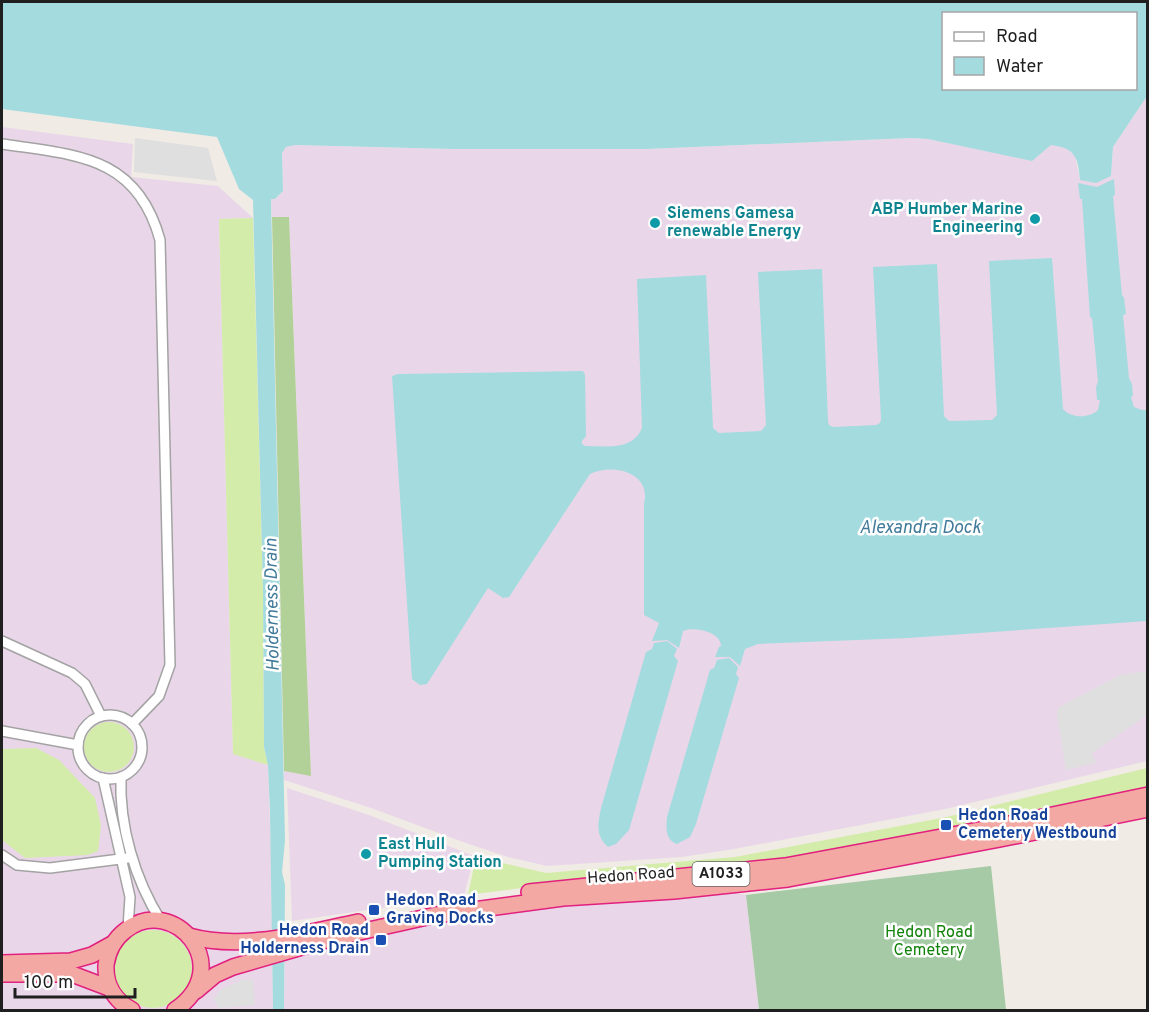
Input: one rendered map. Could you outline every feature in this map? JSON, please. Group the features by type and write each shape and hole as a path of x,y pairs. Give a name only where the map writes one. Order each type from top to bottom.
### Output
{"highway":[{"name":"Hedon Road","path":"196,991 225,970 260,960 295,942 437,906 550,889 674,879 785,866 995,827 1148,795"},
{"name":"Hedon Road","path":"189,936 216,942 262,940 295,942 340,937 436,915 476,909 563,898 674,891 788,879 1148,809"},
{"path":"2,963 71,961 92,955 112,944 128,928 150,921 161,921"},
{"name":"A1033","path":"161,921 176,926 189,936"},
{"path":"189,936 197,948 201,962 201,977 196,991"},
{"path":"112,944 107,957 106,971 109,988 117,1006 132,1011"},
{"path":"2,974 72,974 109,988"},
{"name":"A1033","path":"175,1011 188,1002 196,991"}],"street":[{"path":"2,144 71,154 109,168 140,195 153,216 160,240 170,665 159,696 132,724"},
{"path":"2,641 72,673 85,684 101,716"},
{"path":"112,715 123,718 132,724 141,738 141,754 137,764 122,777 96,776 84,766 80,759 78,745 80,735 92,720 101,716 112,715"},
{"path":"2,731 78,745"},
{"path":"122,777 121,793 126,826 138,878 161,921"},
{"path":"103,778 130,897 128,928"},
{"path":"2,855 17,865 50,868 133,857"}],"shaded area":[{"path":"1147,96 1147,761 945,809 734,849 682,857 547,866 508,857 371,808 284,780 284,771 311,775 289,217 272,217 271,199 275,199 283,191 282,153 286,147 295,145 454,149 646,149 911,138 928,139 1032,160 1051,145 1066,147 1075,156 1080,180 1111,176 1113,147"},
{"path":"2,127 133,144 131,177 218,186 253,218 219,219 233,753 268,765 273,1010 2,1010","holes":["148,930 167,933 158,1008 135,1003"]},
{"path":"135,138 208,148 217,181 134,172"},
{"path":"1147,671 1147,715 1092,753 1096,763 1066,770 1058,722 1059,707 1120,675"},
{"path":"287,788 369,815 474,856 464,896 292,921"},
{"path":"684,884 746,895 759,1010 284,1010 285,944"},
{"path":"242,980 253,980 255,1005 218,1008 214,999 220,990"}],"green space":[{"path":"272,217 289,217 311,776 284,771"},
{"path":"253,218 263,590 264,748 268,765 233,754 219,219"},
{"path":"109,722 118,724 129,733 134,747 132,756 123,767 109,772 100,770 89,761 84,747 86,738 95,727"},
{"path":"36,748 59,760 95,798 101,826 98,851 88,855 25,858 2,840 2,749"},
{"path":"1147,768 1147,792 785,864 559,883 468,895 476,857 546,873 735,857 947,817"},
{"name":"Hedon Road Cemetery","path":"991,866 1006,1010 759,1010 746,895"},
{"path":"153,930 168,933 180,942 189,954 192,969 189,984 180,996 168,1005 153,1008 138,1005 126,996 117,984 114,969 117,954 126,942 138,933"}],"water":[{"name":"Holderness Drain","path":"2,2 1147,2 1147,96 1113,147 1111,176 1096,183 1080,180 1074,155 1059,146 1051,145 1032,161 928,139 911,138 646,149 454,149 295,145 286,147 282,153 283,191 275,199 271,199 285,840 282,872 285,885 284,1010 273,1010 270,813 268,765 264,747 263,590 253,200 239,189 217,137 2,109"},
{"name":"Alexandra Dock","path":"1114,179 1115,195 1113,196 1122,295 1126,314 1123,315 1129,378 1132,384 1133,396 1131,397 1134,407 1147,410 1147,621 908,638 758,644 745,649 740,666 730,657 715,657 721,646 720,641 706,631 694,629 683,631 679,648 667,640 652,641 659,623 644,615 645,493 642,484 636,478 619,470 609,470 590,474 509,597 503,598 488,588 427,684 420,685 412,679 392,376 398,374 583,371 585,375 586,436 582,444 585,446 618,446 625,444 632,441 642,428 637,279 706,275 713,428 719,433 761,431 766,425 758,272 822,269 829,425 833,427 876,425 881,419 873,267 937,264 944,416 949,421 992,420 997,415 989,261 1052,258 1063,409 1076,416 1090,415 1098,410 1100,400 1097,400 1098,381 1092,318 1090,317 1082,199 1080,199 1078,183 1097,187"},
{"path":"667,641 677,649 674,656 678,661 629,830 616,844 608,847 599,834 601,808 646,652 652,649 654,643"},
{"path":"729,658 738,667 736,674 739,678 696,824 690,837 677,844 668,836 667,817 710,670 714,668 717,660"}],"place":[{"name":"ABP Humber Marine Engineering","path":"1035,219"},
{"name":"Siemens Gamesa renewable Energy","path":"655,223"},
{"name":"Hedon Road Cemetery Westbound","path":"946,825"},
{"name":"East Hull Pumping Station","path":"366,854"},
{"name":"Hedon Road Graving Docks","path":"374,910"},
{"name":"Hedon Road Holderness Drain","path":"381,940"}]}
